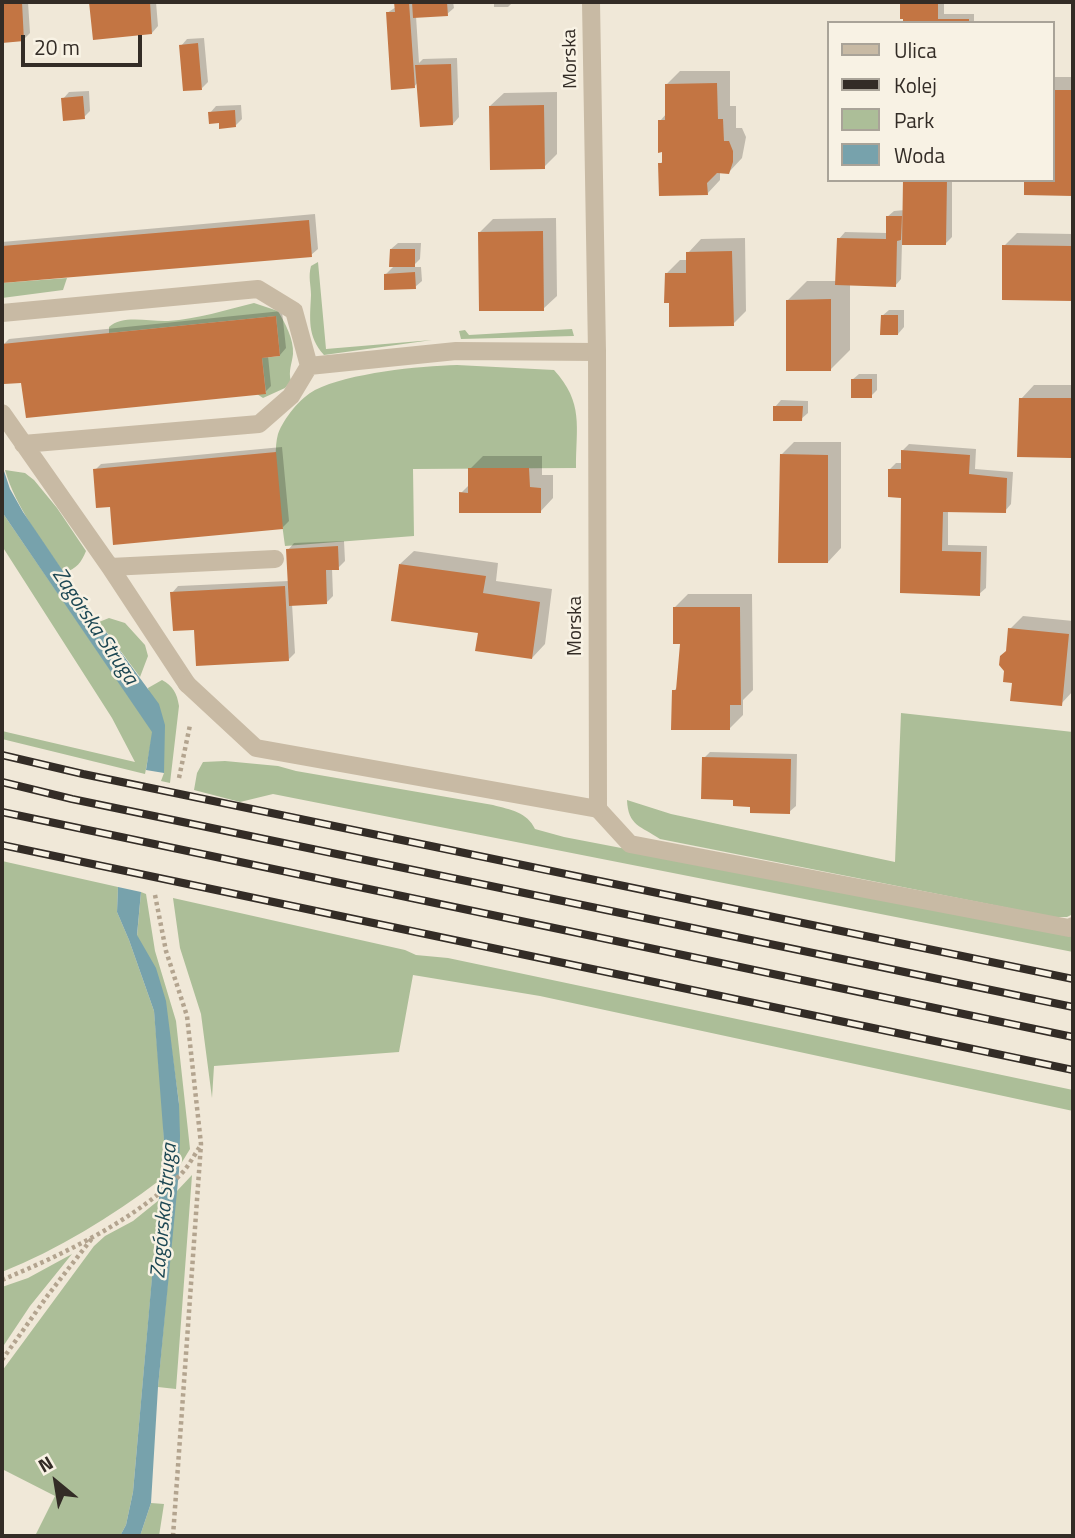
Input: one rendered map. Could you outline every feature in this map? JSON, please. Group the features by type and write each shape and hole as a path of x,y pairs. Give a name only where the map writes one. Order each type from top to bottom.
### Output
{"street":[{"name":"Morska","path":"591,2 597,352 598,809"},
{"path":"2,313 258,289 294,311 309,366 291,396 259,424 23,444"},
{"path":"309,366 456,351 597,352"},
{"path":"2,412 187,684 256,748 598,809 630,844 1069,929 1073,926"},
{"path":"110,568 275,559"}],"path":[{"path":"179,778 187,732"},
{"path":"155,895 166,950 187,1016 201,1144 173,1536"},
{"path":"2,1280 128,1216 181,1175 201,1144"},
{"path":"2,1360 95,1234"}],"green space":[{"path":"318,262 326,349 432,340 324,355 312,334 310,320 310,270 311,266"},
{"path":"67,278 63,290 2,298 2,283"},
{"path":"254,303 278,311 293,348 291,381 285,388 263,398 257,394 266,393 262,358 280,356 276,316 109,333 109,327 122,321 179,320"},
{"path":"572,329 574,336 461,339 459,331 465,330 469,335"},
{"path":"457,365 554,370 564,382 574,404 577,427 576,468 413,469 414,536 285,546 276,473 276,445 281,428 298,403 315,390 346,379 404,369"},
{"path":"5,470 25,473 57,508 86,551 75,567 64,573 23,511"},
{"path":"2,512 153,732 145,774 2,739 2,731 135,762 112,718 2,546"},
{"path":"109,618 125,623 145,645 148,656 140,677 99,622"},
{"path":"162,680 174,690 179,706 170,783 161,781 164,773 148,688"},
{"path":"901,713 1073,732 1073,914 1054,917 660,839 637,824 630,815 627,800 671,814 895,862"},
{"path":"225,761 278,766 493,805 523,815 535,829 564,837 1073,935 1073,952 273,794 240,802 194,790 197,773 203,762"},
{"path":"2,861 118,887 117,912 154,1011 164,1141 160,1180 84,1231 2,1272"},
{"path":"141,892 146,894 155,951 176,1021 190,1149 179,1167 179,1103 169,1031 137,936"},
{"path":"173,898 405,950 416,955 448,958 1073,1090 1073,1111 540,996 413,975 399,1052 214,1066 212,1098 201,1014 180,948"},
{"path":"192,1175 176,1389 158,1387 176,1192"},
{"path":"159,1200 133,1492 126,1525 120,1536 35,1536 55,1496 2,1469 2,1371 94,1246 105,1236 133,1221"},
{"path":"72,1254 30,1306 2,1348 2,1287 28,1278"},
{"path":"151,1503 164,1504 159,1536 140,1536"}],"water":[{"name":"Zagórska Struga","path":"2,465 10,489 23,512 84,602 159,704 165,725 164,773 146,770 152,732 2,512"},
{"name":"Zagórska Struga","path":"118,887 141,892 137,935 156,968 166,1001 179,1104 179,1171 158,1387 151,1503 140,1536 120,1536 126,1525 133,1492 164,1141 154,1011 117,912"}],"building":[{"path":"2,2 22,2 24,41 2,43"},
{"path":"89,2 150,2 152,34 93,40"},
{"path":"394,2 409,2 415,88 391,90 386,12 395,12"},
{"path":"412,2 447,2 448,16 413,18"},
{"path":"900,2 938,2 938,19 969,21 903,21 900,19"},
{"path":"198,43 202,90 183,91 179,45"},
{"path":"451,64 453,125 420,127 415,65"},
{"path":"717,83 718,119 723,119 724,141 729,141 733,151 729,174 717,173 707,183 708,195 659,196 658,163 662,163 662,152 658,153 658,120 665,120 665,84"},
{"path":"1054,90 1073,90 1073,196 1024,195 1024,182 1054,182"},
{"path":"83,96 85,119 63,121 61,98"},
{"path":"544,105 545,169 490,170 489,106"},
{"path":"235,110 236,127 219,129 219,123 209,124 208,112"},
{"path":"903,182 947,182 946,245 902,245"},
{"path":"886,216 902,216 901,240 897,241 896,287 835,285 837,238 886,239"},
{"path":"309,220 312,257 2,283 2,246"},
{"path":"543,231 544,311 479,311 478,232"},
{"path":"1002,245 1073,246 1073,301 1002,300"},
{"path":"390,249 415,249 415,267 389,267"},
{"path":"732,251 734,326 669,327 669,303 664,303 665,273 686,273 686,252"},
{"path":"415,272 416,289 384,290 384,274"},
{"path":"831,299 831,371 786,371 786,300"},
{"path":"881,315 898,315 898,335 880,335"},
{"path":"276,316 280,356 262,358 266,394 26,418 21,383 4,384 2,344"},
{"path":"851,379 872,379 872,398 851,398"},
{"path":"1019,398 1072,398 1071,458 1017,457"},
{"path":"773,406 803,406 802,421 773,421"},
{"path":"901,450 970,455 969,474 1007,478 1006,513 943,512 942,551 981,552 980,596 900,593 901,498 888,497 888,469 901,469"},
{"path":"276,452 283,529 113,545 110,507 96,508 93,469"},
{"path":"780,454 828,455 828,563 778,563"},
{"path":"468,468 529,468 530,487 541,488 541,513 459,513 459,492 468,493"},
{"path":"338,546 339,570 326,570 327,604 289,606 286,549"},
{"path":"399,564 486,576 483,593 540,602 532,659 475,651 478,633 391,621"},
{"path":"285,586 289,661 196,666 194,630 173,631 170,592"},
{"path":"673,607 740,607 741,705 730,705 730,730 671,730 672,690 676,690 680,644 673,644"},
{"path":"1008,628 1069,634 1062,706 1010,701 1012,683 1003,682 1004,671 999,665 1000,656 1006,651"},
{"path":"702,757 791,759 790,814 750,813 750,807 733,806 733,800 701,799"}],"railway":[{"path":"2,755 1073,979"},
{"path":"2,782 72,799 1073,1007"},
{"path":"2,812 1073,1037"},
{"path":"2,845 1073,1070"}]}
